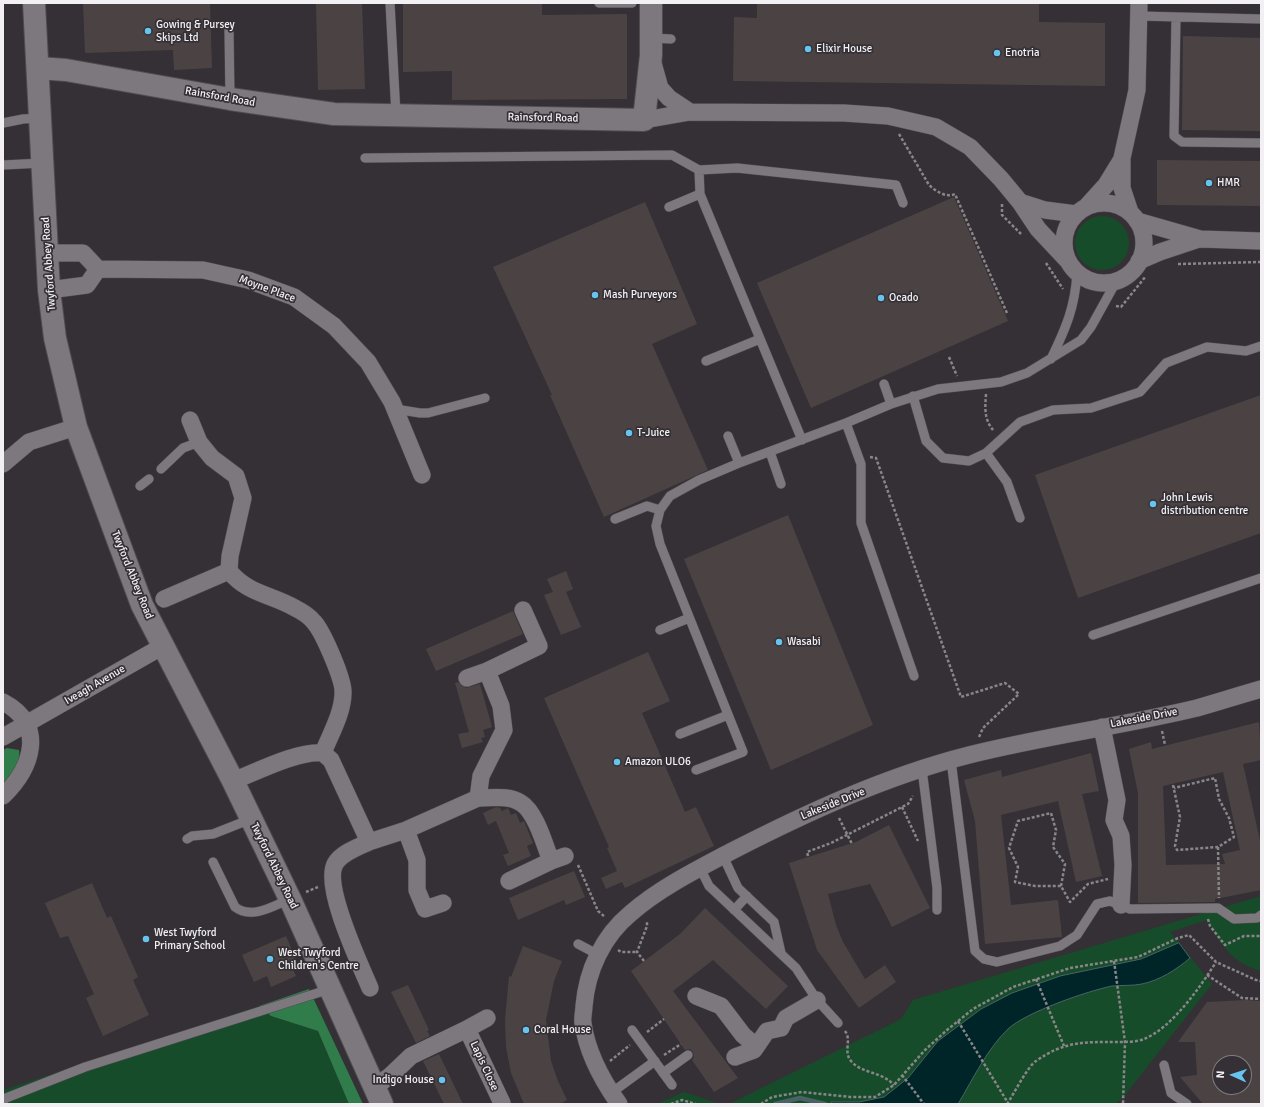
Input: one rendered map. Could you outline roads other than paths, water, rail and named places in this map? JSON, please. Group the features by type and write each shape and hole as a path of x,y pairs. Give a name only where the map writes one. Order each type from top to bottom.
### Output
{"street":[{"name":"Twyford Abbey Road","path":"34,3 50,290 55,338 76,427 142,605 233,781 290,899 348,1026 377,1096"},
{"path":"651,3 657,44 660,88 669,98 690,112"},
{"path":"1139,10 1137,90 1122,158 1122,188 1133,217 1142,233 1145,267"},
{"path":"644,120 657,44"},
{"name":"Rainsford Road","path":"38,68 66,70 230,99 334,114 644,120 690,112 844,113 888,116 936,127 970,147 1001,179 1020,202 1038,230 1072,266"},
{"path":"1122,158 1106,185 1066,228 1063,243 1072,266 1090,281 1101,283 1117,280 1145,267 1160,252 1200,239"},
{"path":"1020,202 1045,210 1082,210 1100,203 1112,204 1122,207 1133,217 1200,239 1261,241"},
{"path":"48,253 83,253 98,269 87,285 50,290"},
{"name":"Moyne Place","path":"98,269 203,270 248,280 294,297 334,326 368,362 395,409 422,474"},
{"path":"190,420 199,442 212,458 236,476 243,498 230,556 229,571 238,582 250,590 296,608 315,623 340,677 344,693 339,714 323,753"},
{"path":"3,464 29,442 76,427"},
{"path":"164,599 229,571"},
{"path":"467,678 488,670 539,646 524,610"},
{"name":"Iveagh Avenue","path":"3,737 163,646"},
{"path":"478,798 481,776 504,730 502,706 488,670"},
{"name":"Lakeside Drive","path":"615,1098 604,1082 592,1056 583,1022 585,988 597,954 616,927 632,912 700,868 780,826 831,804 918,770 969,755 1197,708 1261,689"},
{"path":"3,702 16,710 27,724 32,739 25,768 15,784 3,796"},
{"path":"1102,727 1117,800 1114,820 1120,836 1122,878 1121,905"},
{"path":"233,781 302,754 315,752 323,753 331,760 368,842"},
{"path":"370,988 342,919 333,880 335,864 346,854 368,842 406,830 478,798 503,797 522,803 534,819 558,859 509,881"},
{"path":"406,830 417,860 418,890 425,909 443,903"},
{"path":"696,996 721,1006 743,1035 756,1046"},
{"path":"735,1057 754,1050 767,1031 781,1028 786,1018 817,1000"},
{"name":"Lapis Close","path":"377,1096 390,1076 410,1056 487,1018"},
{"name":"Lapis Close","path":"467,1029 502,1102"}],"lane":[{"path":"390,3 396,115"},
{"path":"599,3 632,3"},
{"path":"1139,10 1176,17 1261,19"},
{"path":"1176,17 1174,136 1182,142 1261,143"},
{"path":"229,30 230,99"},
{"path":"3,123 23,119 41,118"},
{"path":"365,158 672,155 699,170 737,168 896,185 904,203"},
{"path":"3,165 43,163"},
{"path":"699,170 700,194 802,440"},
{"path":"669,207 700,194"},
{"path":"1051,359 1066,328 1076,295 1072,266"},
{"path":"696,770 743,752 660,544 656,526 660,510 670,496 699,480 739,463 913,396 938,389 1000,382 1027,373 1081,340 1091,327 1117,280"},
{"path":"706,361 760,339"},
{"path":"913,396 926,441 943,458 968,461 986,453 1020,422 1053,410 1091,408 1140,392 1166,363 1207,347 1246,351 1261,346"},
{"path":"884,384 891,404"},
{"path":"395,409 428,413 485,398"},
{"path":"846,423 861,464 861,522 914,676"},
{"path":"728,436 739,463"},
{"path":"161,469 183,448 199,442"},
{"path":"770,452 781,484"},
{"path":"986,453 1008,482 1020,518"},
{"path":"140,486 149,479"},
{"path":"615,519 647,506 660,510"},
{"path":"1093,635 1261,578"},
{"path":"660,630 689,618"},
{"path":"680,734 728,715"},
{"path":"951,760 976,951 984,959 996,962 1060,946 1077,935 1097,904 1110,901 1130,909 1218,908 1234,919 1257,918 1261,915"},
{"path":"918,770 938,888 937,910"},
{"path":"187,839 192,836 213,834 251,818"},
{"path":"723,856 738,888 774,922 781,954"},
{"path":"213,862 235,907 241,912 253,913 290,899"},
{"path":"700,868 709,886 796,968 817,1000 838,1023"},
{"path":"734,910 747,896"},
{"path":"578,944 597,954"},
{"path":"3,1101 6,1098 85,1067 331,989"},
{"path":"632,1030 672,1085"},
{"path":"663,1073 688,1055"},
{"path":"615,1098 655,1061"},
{"path":"1164,1065 1172,1093 1187,1104"}],"water":[{"path":"1179,943 1190,958 1179,967 1161,977 1142,984 1112,986 1088,992 1042,1009 1017,1022 1000,1037 993,1046 958,1104 832,1104 831,1102 859,1102 884,1097 908,1078 938,1041 981,1009 1012,993 1060,976 1141,959"}],"waterway":[{"path":"775,1104 800,1098 825,1104"}],"place":[{"name":"Gowing & Pursey Skips Ltd","path":"148,31"},
{"name":"Elixir House","path":"808,49"},
{"name":"Enotria","path":"997,53"},
{"name":"HMR","path":"1209,183"},
{"name":"Mash Purveyors","path":"595,295"},
{"name":"Ocado","path":"881,298"},
{"name":"T-Juice","path":"629,433"},
{"name":"John Lewis distribution centre","path":"1153,504"},
{"name":"Wasabi","path":"779,642"},
{"name":"Amazon ULO6","path":"617,762"},
{"name":"West Twyford Primary School","path":"146,939"},
{"name":"West Twyford Children's Centre","path":"270,959"},
{"name":"Coral House","path":"526,1030"},
{"name":"Indigo House","path":"442,1080"}]}
